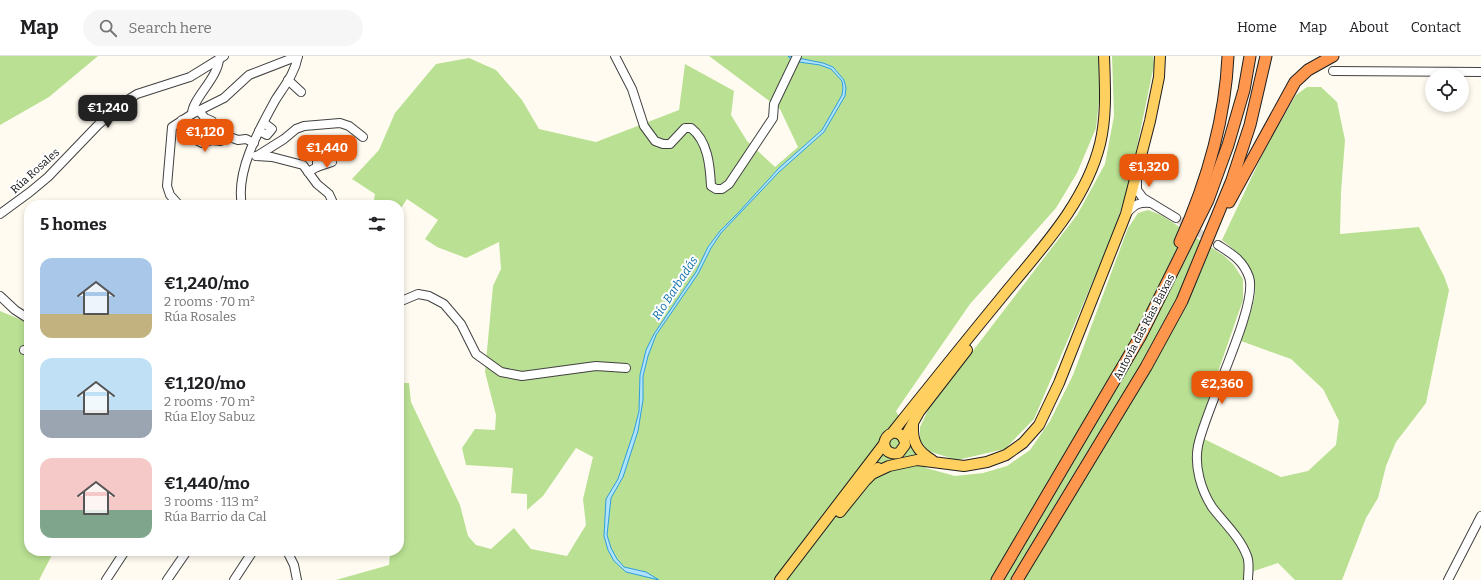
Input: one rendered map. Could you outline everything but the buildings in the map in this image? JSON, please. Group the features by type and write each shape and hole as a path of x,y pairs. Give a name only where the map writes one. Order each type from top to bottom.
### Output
{"highway":[{"path":"1100,406 1181,240 1210,165 1223,114 1228,56"},
{"name":"Autovía das Rías Baixas","path":"997,580 1140,337 1208,200 1228,145 1244,90 1250,56"},
{"name":"Autovía das Rías Baixas","path":"1017,580 1146,366 1182,301 1232,180 1250,125 1266,56"},
{"path":"1202,253 1295,82 1308,70 1333,56"}],"main road":[{"path":"780,580 884,444 886,437 892,433 1037,253 1065,218 1079,196 1100,144 1106,112 1104,56"},
{"path":"884,444 886,450 894,454 919,457 935,462 964,466 987,462 1006,455 1023,443 1039,425 1059,383 1126,214 1137,179 1159,77 1160,56"},
{"path":"788,570 821,536 865,481 894,454 902,451 905,441 919,412 1017,286 1037,253"},
{"path":"914,421 913,434 919,457"},
{"path":"892,433 898,433 919,457"},
{"path":"874,472 919,457"}],"street":[{"path":"242,200 241,190 248,156 259,131 296,67 298,56"},
{"path":"175,200 167,189 167,166 172,127 196,112 224,98 249,75 298,56"},
{"path":"615,56 626,75 644,126 655,141 663,144 670,144 685,128 691,128 698,134 704,146 710,168 711,186 716,189 722,189 729,184 773,118 774,104 796,59"},
{"path":"212,121 196,112 193,107 204,92 222,57"},
{"name":"Rúa Rosales","path":"0,214 48,177 98,125 126,101 137,94 190,77 222,57"},
{"path":"1333,70 1481,72"},
{"path":"288,80 301,92"},
{"path":"182,120 187,131 194,133 196,140 202,143 212,140 221,141 227,136 238,140 246,139 254,143"},
{"path":"257,156 268,147 284,139 296,129 304,126 340,123 349,126 363,137"},
{"path":"317,146 317,167"},
{"path":"248,156 257,156 297,163 308,172 328,194 331,200"},
{"path":"308,172 332,162"},
{"path":"1137,179 1137,190 1142,200"},
{"path":"1131,196 1135,195 1142,200 1152,203 1176,218"},
{"path":"1126,214 1134,205 1142,200"},
{"path":"1218,245 1242,262 1249,278 1250,292 1244,319 1204,427 1196,461 1199,477 1211,505 1232,532 1248,558 1248,580"},
{"path":"404,300 418,294 429,296 444,304 461,324 476,354 501,372 522,376 596,366 626,368"},
{"path":"0,296 15,310 24,316"},
{"path":"1448,580 1481,516"},
{"path":"106,580 122,556"},
{"path":"166,580 184,556"},
{"path":"234,580 250,556"},
{"path":"289,556 294,566 297,580"}],"green space":[{"path":"0,56 98,56 49,97 0,125"},
{"path":"709,56 1099,56 1100,92 1096,128 1077,173 1056,208 970,304 896,411 926,468 955,476 983,473 1007,466 1030,450 1050,421 1073,375 1128,228 1138,213 1148,210 1161,215 1223,255 1233,264 1243,279 1243,300 1196,435 1281,477 1308,471 1336,445 1339,421 1323,389 1291,359 1241,341 1255,296 1253,274 1237,252 1222,240 1265,149 1296,95 1307,87 1321,87 1337,102 1345,140 1341,192 1340,234 1419,227 1444,276 1449,290 1426,403 1396,442 1386,466 1378,498 1366,518 1342,580 1295,580 1278,563 1254,571 1252,580 336,580 389,565 390,556 404,556 404,383 409,383 411,402 460,505 468,536 476,545 491,549 514,528 531,549 567,556 586,525 583,499 593,457 576,448 543,496 527,510 527,494 511,493 513,468 466,465 462,448 475,429 495,430 496,415 485,372 493,286 501,269 499,242 466,258 437,247 425,239 438,220 407,199 404,204 404,200 374,200 375,194 352,179 379,150 395,113 436,64 469,58 496,70 522,100 539,129 596,142 679,110 685,64 734,91 731,115 747,141 775,167 798,147 780,109"},
{"path":"1112,56 1153,56 1154,65 1129,185 1113,234 1034,419 1005,449 957,460 928,451 920,440 920,427 929,408 1077,215 1105,164 1114,116"},
{"path":"0,311 24,321 24,556 51,556 39,580 0,580"}],"water":[{"path":"788,56 823,63 833,67 844,80 846,88 845,96 824,132 779,172 721,233 711,248 698,274 656,335 648,356 643,376 643,400 638,431 623,477 611,498 607,535 611,548 617,559 624,567 646,572 659,580 626,572 614,561 608,550 604,536 606,499 618,479 634,431 639,411 640,375 646,350 654,334 696,272 708,247 720,231 779,168 822,130 842,95 842,81 831,69 820,65 792,61"}],"tunnel":[{"path":"1176,218 1218,245"}],"water label":[{"name":"Río Barbadás","path":"675,288"}]}
